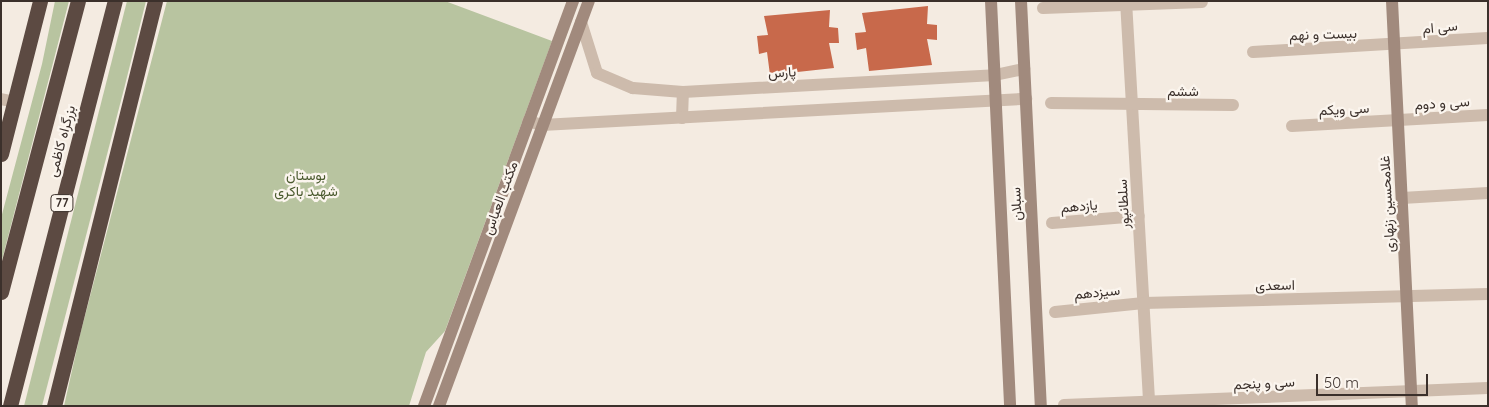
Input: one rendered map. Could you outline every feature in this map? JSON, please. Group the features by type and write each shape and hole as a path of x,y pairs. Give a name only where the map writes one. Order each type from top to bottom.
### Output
{"highway":[{"path":"1,154 8,101 40,1"},
{"name":"بزرگراه کاظمی","path":"1,292 78,1"},
{"name":"بزرگراه کاظمی","path":"10,406 115,1"},
{"path":"54,406 155,1"},
{"path":"1,247 16,234"}],"street":[{"name":"مکتب العباس","path":"424,406 573,1"},
{"name":"مکتب العباس","path":"439,406 589,1"},
{"name":"سبلان","path":"991,1 1010,406"},
{"name":"سبلان","path":"1021,1 1041,406"},
{"name":"غلامحسین زنهاری","path":"1392,1 1412,406"},
{"path":"1043,8 1126,3 1202,2"},
{"name":"سلطانپور","path":"1126,3 1149,403"},
{"name":"پارس","path":"581,22 597,73 633,88 683,92 995,75 1024,69"},
{"name":"سی ام","path":"1394,46 1488,38"},
{"name":"بیست و نهم","path":"1253,52 1394,46"},
{"path":"682,118 683,92"},
{"path":"528,121 542,125 1026,99"},
{"name":"ششم","path":"1051,103 1233,105"},
{"name":"سی و دوم","path":"1398,121 1488,115"},
{"name":"سی ویکم","path":"1292,126 1398,121"},
{"path":"1402,198 1488,193"},
{"name":"یازدهم","path":"1052,223 1138,216"},
{"name":"اسعدی","path":"1144,302 1407,298 1488,294"},
{"name":"سیزدهم","path":"1054,312 1144,302"},
{"name":"سی و پنجم","path":"1064,405 1488,388"}],"green space":[{"path":"55,1 69,1 1,264 1,218 42,64"},
{"path":"127,1 146,1 42,406 24,406"},
{"name":"بوستان شهید باکری","path":"167,1 445,1 552,41 445,331 426,352 409,406 64,406 80,335"}],"building":[{"path":"928,6 927,24 937,25 937,40 927,39 932,65 869,71 866,48 857,50 855,33 866,32 862,13"},
{"path":"830,10 829,27 838,28 839,43 829,43 834,68 770,75 767,52 759,54 757,36 768,35 764,16"}]}
